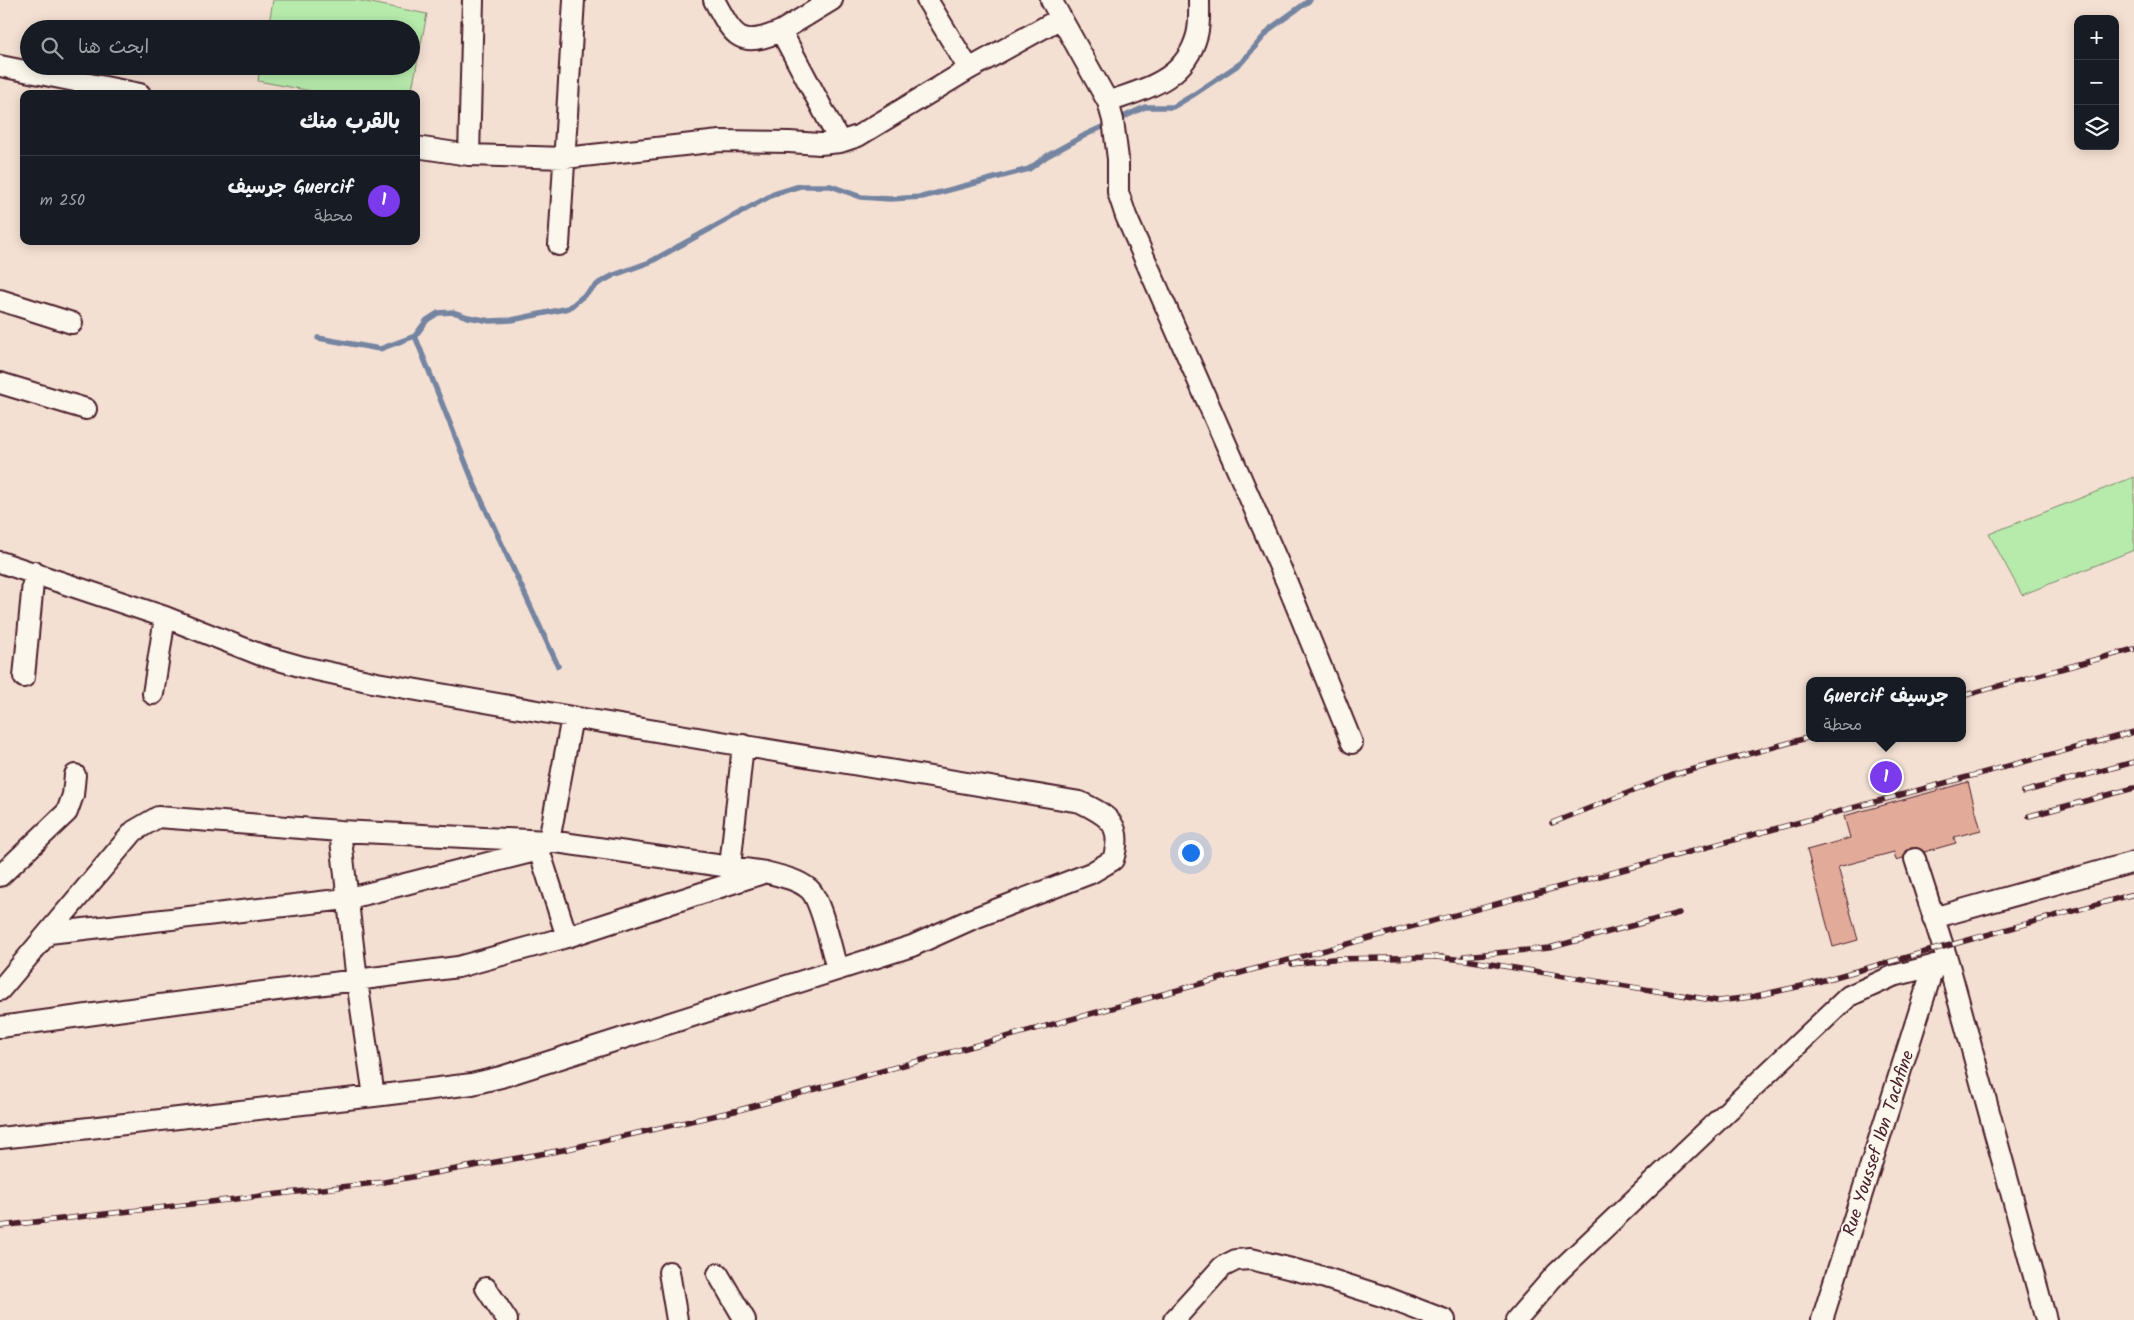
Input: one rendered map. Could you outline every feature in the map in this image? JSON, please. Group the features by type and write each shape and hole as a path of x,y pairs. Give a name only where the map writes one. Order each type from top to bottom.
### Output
{"street":[{"path":"470,155 473,0"},
{"path":"559,245 574,0"},
{"path":"714,0 735,33 743,39 753,40 781,31 832,0"},
{"path":"927,0 969,69"},
{"path":"1051,0 1108,102 1113,120 1117,151 1118,192 1126,216 1287,583 1352,743"},
{"path":"1108,102 1144,89 1178,71 1187,60 1197,34 1199,0"},
{"path":"420,148 470,155 565,158 720,141 820,144 840,142 858,136 969,69 1062,18"},
{"path":"781,31 840,142"},
{"path":"0,66 20,70"},
{"path":"45,75 120,90"},
{"path":"0,300 72,323"},
{"path":"0,383 86,409"},
{"path":"0,562 165,617 261,655 303,667 572,717 1080,802 1105,814 1115,830 1118,846 1113,860 1091,873 912,946 501,1077 472,1084 374,1096 0,1136"},
{"path":"24,677 34,572"},
{"path":"152,694 165,617"},
{"path":"567,937 544,846 572,717"},
{"path":"730,868 743,745"},
{"path":"0,876 67,812 73,795 75,775"},
{"path":"0,990 134,831 158,817 544,846 765,872 797,881 810,889 817,900 837,969"},
{"path":"340,831 346,899 374,1096"},
{"path":"49,933 346,899 544,846"},
{"path":"1915,858 1933,918 1941,964 2046,1320"},
{"path":"1933,918 2134,862"},
{"path":"0,1027 160,1004 458,967 567,937 765,872"},
{"path":"1516,1320 1563,1268 1849,996 1893,976 1941,964"},
{"name":"Rue Youssef Ibn Tachfine","path":"1822,1320 1941,964"},
{"path":"1174,1320 1222,1267 1236,1260 1252,1259 1325,1278 1385,1297 1445,1320"},
{"path":"669,1272 677,1320"},
{"path":"718,1274 745,1320"},
{"path":"486,1288 508,1320"}],"green space":[{"path":"273,0 356,0 427,14 420,49 420,20 270,20"},
{"path":"259,75 415,75 412,90 306,90 258,81"},
{"path":"2134,477 2134,550 2022,595 1989,534"}],"building":[{"path":"1968,782 1981,830 1954,837 1956,843 1924,852 1918,848 1911,848 1906,851 1903,858 1896,860 1894,852 1838,867 1858,940 1833,947 1807,850 1850,838 1844,816"}],"waterway":[{"path":"318,338 380,349 415,336 427,320 438,313 453,312 490,321 512,320 569,308 599,283 614,275 650,262 774,194 800,186 831,186 861,197 890,199 922,197 1029,169 1047,156 1087,134 1145,107 1173,107 1193,95 1241,63 1271,28 1310,0"},
{"path":"415,336 475,486 558,666"}],"railway":[{"path":"1966,695 2134,649"},
{"path":"0,1226 384,1182 563,1150 739,1110 2134,732"},
{"path":"1552,823 1673,775 1806,738"},
{"path":"2023,792 2134,762"},
{"path":"2029,816 2134,788"},
{"path":"1435,957 1466,960 1718,1001 1751,997 1806,985 2134,894"},
{"path":"1464,956 1549,948 1679,913"},
{"path":"1292,964 1332,959 1442,957"}],"place":[{"name":"Guercif جرسيف","path":"1886,777"}]}
